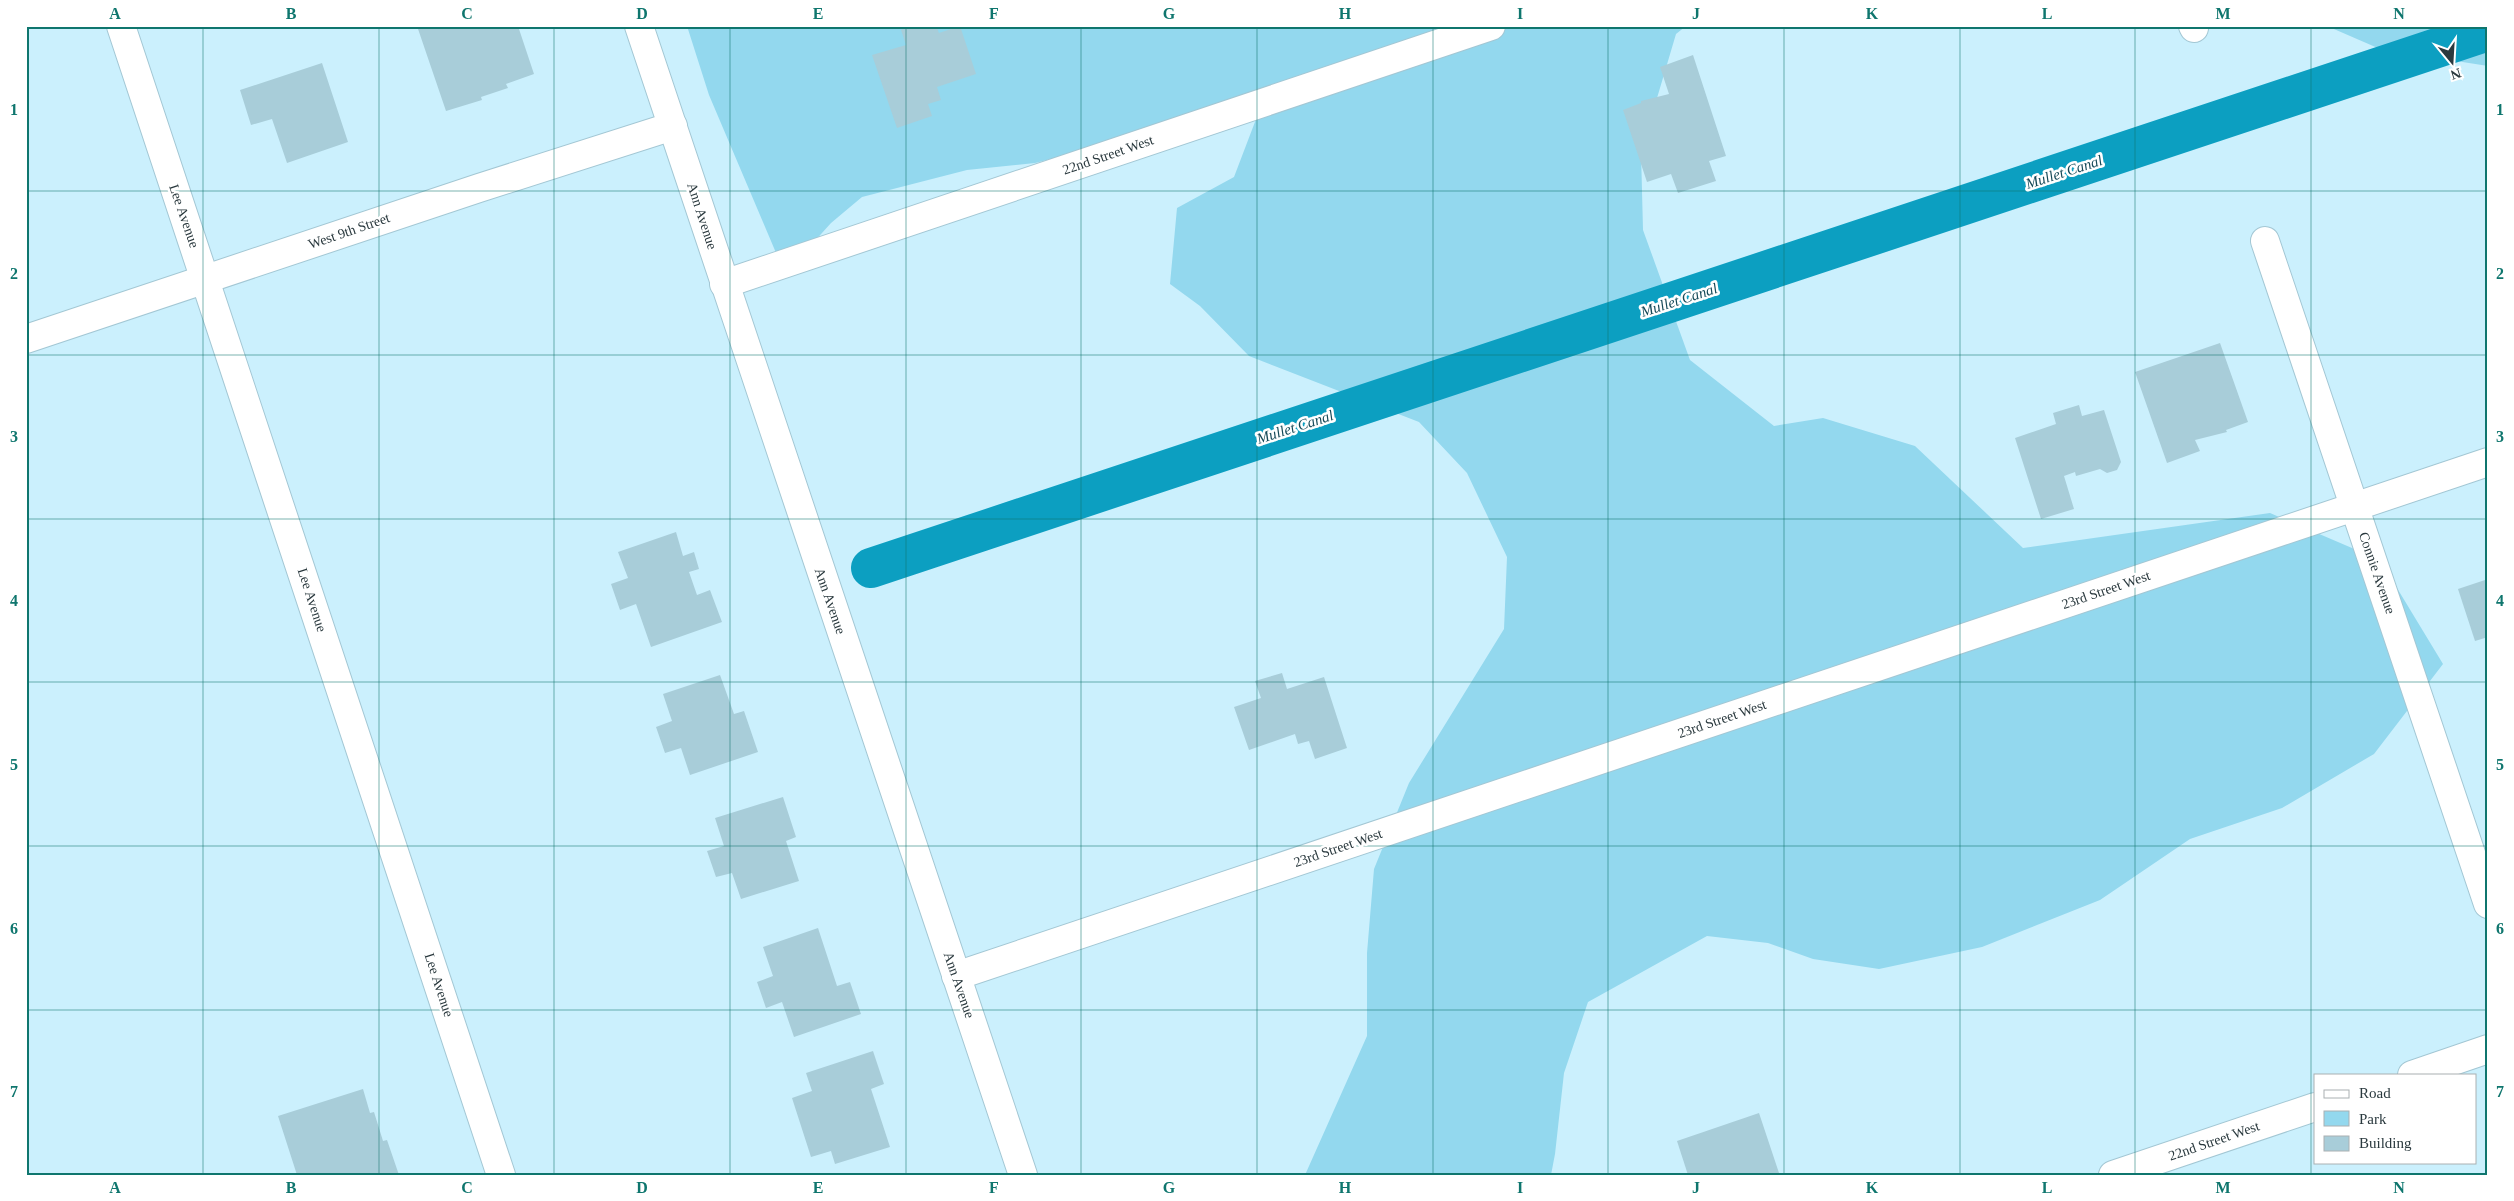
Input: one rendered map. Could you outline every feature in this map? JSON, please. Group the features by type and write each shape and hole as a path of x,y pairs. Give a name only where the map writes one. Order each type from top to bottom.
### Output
{"street":[{"name":"Lee Avenue","path":"121,26 502,1175"},
{"name":"Ann Avenue","path":"639,26 1023,1175"},
{"name":"22nd Street West","path":"724,284 1491,26"},
{"name":"West 9th Street","path":"26,339 479,188 673,126"},
{"name":"Connie Avenue","path":"2266,241 2488,904"},
{"name":"23rd Street West","path":"956,976 2488,462"},
{"path":"2415,1074 2488,1049"},
{"name":"22nd Street West","path":"2113,1175 2314,1107"}],"green space":[{"path":"687,26 1686,26 1676,34 1641,152 1643,230 1690,360 1774,426 1823,418 1915,446 2023,548 2270,513 2380,560 2443,664 2374,754 2282,808 2190,839 2100,900 1982,947 1879,969 1813,959 1768,943 1707,936 1588,1002 1564,1073 1551,1175 1305,1175 1367,1036 1367,953 1374,869 1409,783 1504,629 1507,557 1467,473 1419,422 1249,356 1200,306 1170,284 1177,208 1234,177 1258,114 1097,147 1035,163 967,170 862,197 831,223 785,274 709,95"},
{"path":"2327,26 2488,26 2488,66 2380,49"}],"building":[{"path":"417,26 518,26 534,74 506,84 508,88 481,97 482,100 446,111"},
{"path":"910,26 936,26 939,33 960,26 976,74 937,87 941,100 928,104 932,116 897,128 872,55 906,45 901,30"},
{"path":"1693,55 1726,156 1709,161 1716,181 1678,193 1671,174 1647,182 1623,110 1641,103 1641,101 1669,94 1660,67"},
{"path":"322,63 348,142 287,163 272,119 251,125 240,90"},
{"path":"2220,343 2248,422 2226,430 2227,432 2195,440 2200,451 2167,463 2135,372"},
{"path":"2079,405 2082,416 2104,410 2121,462 2117,470 2107,473 2100,469 2076,476 2075,472 2064,476 2074,509 2041,519 2015,438 2056,424 2053,413"},
{"path":"676,532 683,556 694,552 699,569 689,572 697,595 710,590 722,622 651,647 636,604 620,610 611,584 628,578 618,552"},
{"path":"2488,579 2488,637 2475,641 2458,589"},
{"path":"1282,673 1287,689 1324,677 1347,748 1315,759 1309,741 1298,744 1295,734 1249,750 1234,707 1261,698 1255,681"},
{"path":"720,675 734,714 744,711 758,752 690,775 681,748 665,753 656,727 672,721 663,694"},
{"path":"783,797 796,837 786,841 799,881 741,899 732,873 716,877 707,851 724,846 715,818"},
{"path":"818,928 837,986 850,982 861,1014 794,1037 782,1002 766,1008 757,982 773,976 763,947"},
{"path":"873,1051 884,1084 871,1089 890,1147 835,1164 831,1151 811,1157 792,1098 812,1091 806,1073"},
{"path":"363,1089 370,1113 374,1112 383,1141 387,1140 399,1175 297,1175 278,1116"},
{"path":"1759,1113 1779,1173 1772,1175 1688,1175 1677,1141"}],"waterway":[{"name":"Mullet Canal","path":"871,568 2488,31"}]}
